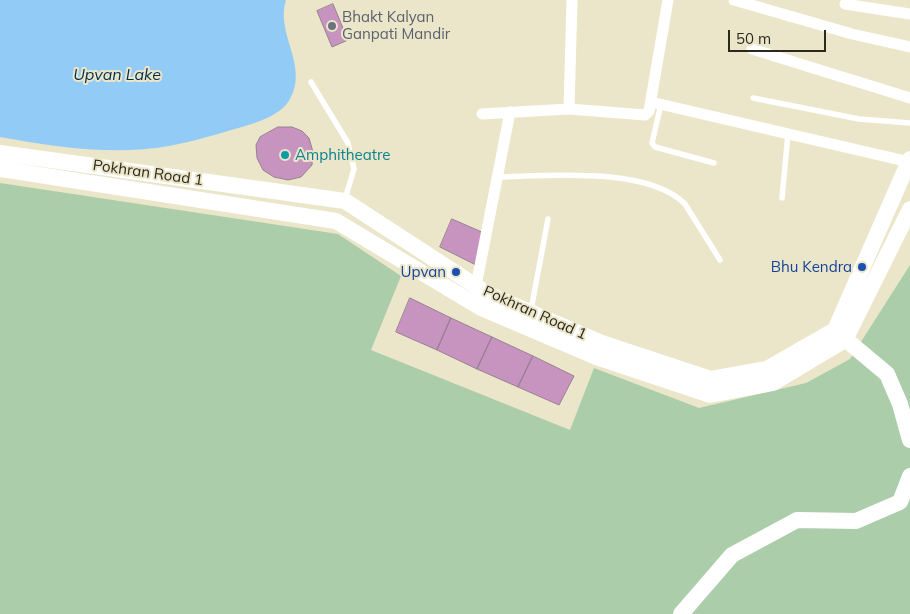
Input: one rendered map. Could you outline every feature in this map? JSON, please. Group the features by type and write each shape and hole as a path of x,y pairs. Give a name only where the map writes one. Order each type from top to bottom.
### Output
{"main road":[{"name":"Pokhran Road 1","path":"0,152 345,201 488,294 602,343 711,379 767,369 840,335"},
{"path":"840,335 909,161"},
{"name":"Pokhran Road 1","path":"0,169 336,221 481,308 596,357 710,395 773,384 840,335"},
{"path":"336,221 345,201"},
{"path":"840,335 910,210"},
{"path":"840,335 887,374 900,404 910,440"},
{"path":"681,614 732,555 797,520 856,521 900,502 910,476"}],"street":[{"path":"569,109 572,0"},
{"path":"482,114 569,109 645,115 656,103 668,0"},
{"path":"734,0 852,34 910,47"},
{"path":"845,4 910,14"},
{"path":"752,49 910,98"},
{"path":"656,103 909,161"},
{"path":"476,286 510,112"}],"lane":[{"path":"311,82 348,143 354,169 345,201"},
{"path":"754,98 859,119 910,123"},
{"path":"656,103 652,143 655,147 714,163"},
{"path":"782,198 788,134"},
{"path":"498,176 602,176 632,181 661,189 685,204 720,260"},
{"path":"531,312 548,219"}],"green space":[{"path":"0,183 338,234 401,276 371,350 570,430 594,368 699,408 806,383 850,359 910,265 910,614 0,614"}],"water":[{"name":"Upvan Lake","path":"0,0 286,0 285,25 296,74 295,86 286,105 266,119 219,134 169,146 127,150 84,149 0,137"}],"building":[{"name":"Bhakt Kalyan Ganpati Mandir","path":"333,4 348,40 332,47 317,11"},
{"name":"Amphitheatre","path":"278,127 292,127 302,131 309,138 313,152 312,165 301,177 288,180 274,177 263,170 257,158 256,145 260,137"},
{"path":"452,219 484,233 478,266 440,247"},
{"path":"410,298 451,318 437,350 396,332"},
{"path":"451,318 492,337 477,369 437,350"},
{"path":"492,337 533,356 518,387 477,369"},
{"path":"533,356 574,376 559,405 518,387"}],"place":[{"name":"Bhakt Kalyan Ganpati Mandir","path":"332,26"},
{"name":"Amphitheatre","path":"285,155"},
{"name":"Bhu Kendra","path":"862,267"},
{"name":"Upvan","path":"456,272"}]}
